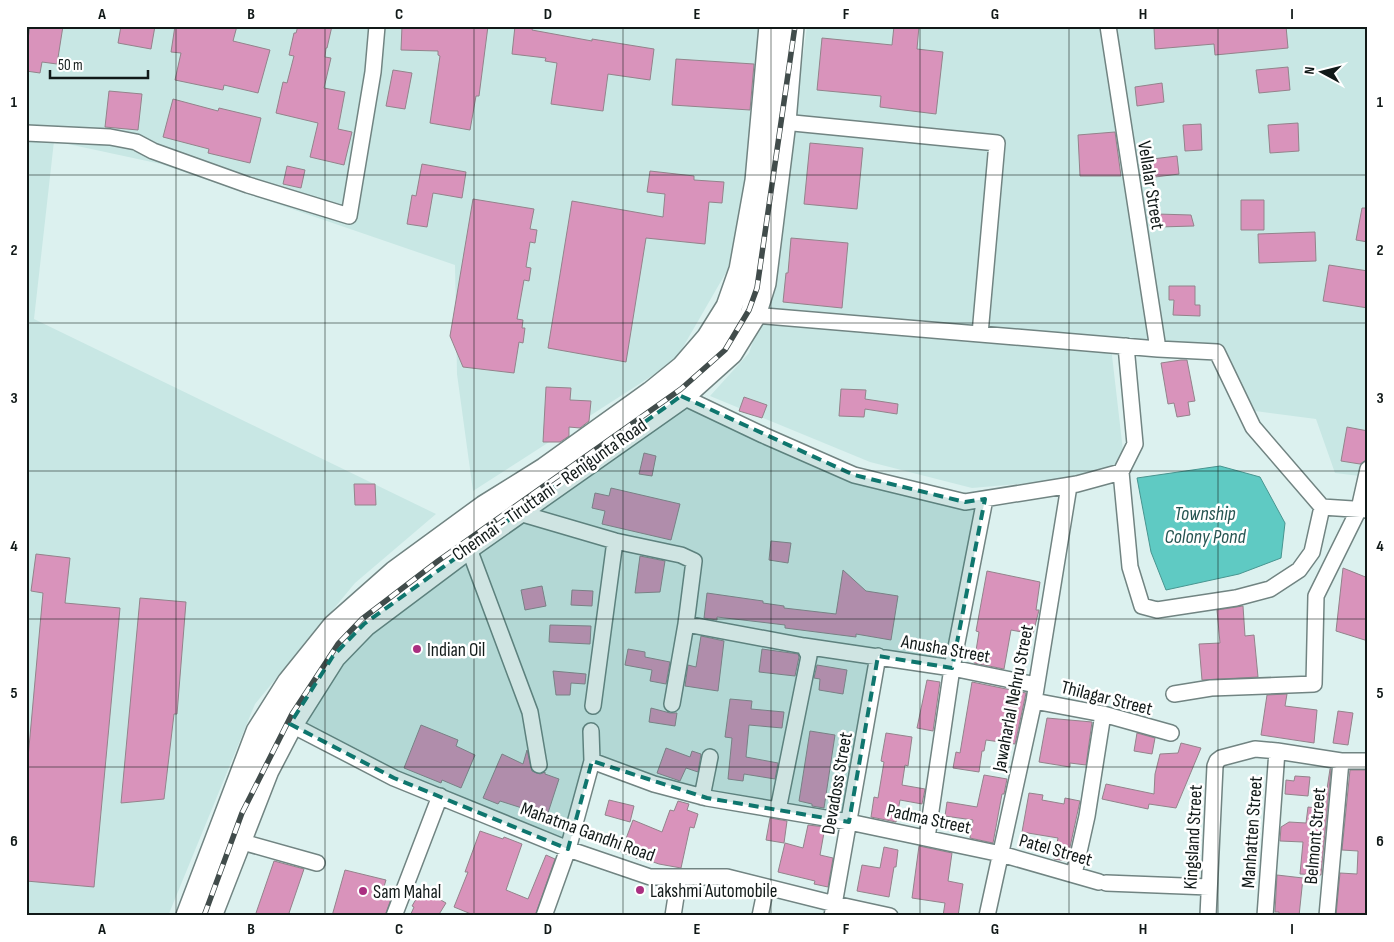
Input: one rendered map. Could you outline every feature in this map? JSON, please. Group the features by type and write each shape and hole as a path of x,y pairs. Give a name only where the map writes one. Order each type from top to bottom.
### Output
{"highway":[{"name":"Chennai - Tiruttani - Renigunta Road","path":"189,916 259,732 290,683 334,627 396,573 485,508 546,470 652,394 684,368 709,339 729,307 742,270 758,181 772,26"},
{"name":"Chennai - Tiruttani - Renigunta Road","path":"210,916 266,770 290,724 333,656 364,624 468,546 681,396 730,352 753,315 763,283 783,122 791,26"}],"street":[{"path":"26,133 110,136 136,142 161,154 248,185 348,216 373,72 377,26"},
{"name":"Vellalar Street","path":"1108,26 1158,349"},
{"path":"783,122 997,143 980,334"},
{"path":"753,315 1158,349 1217,352 1253,427 1322,507 1364,510"},
{"path":"1126,346 1136,444 1121,472 1130,568 1142,606 1157,610 1236,598 1270,589 1299,570 1312,552 1322,507"},
{"path":"681,396 763,435 854,474 965,502 1069,486 1121,472"},
{"path":"1174,694 1211,688 1314,684 1316,596 1364,510 1368,469"},
{"name":"Jawaharlal Nehru Street","path":"988,916 1034,701 1069,486"},
{"path":"927,838 952,668 985,499"},
{"path":"516,512 615,541 681,555 694,561 686,624 672,704"},
{"path":"593,706 615,541"},
{"path":"468,546 530,712 539,765"},
{"name":"Anusha Street","path":"686,624 804,646 952,668 1036,685"},
{"path":"778,810 809,656 804,646"},
{"name":"Devadoss Street","path":"833,910 878,656"},
{"name":"Thilagar Street","path":"1034,701 1103,714 1171,733"},
{"path":"1074,874 1087,816 1103,714"},
{"name":"Mahatma Gandhi Road","path":"290,724 394,778 568,849 650,877 727,877 766,887 833,910 890,916"},
{"path":"544,916 568,849 592,761 591,732"},
{"name":"Kingsland Street","path":"1208,916 1215,766 1217,761 1221,758 1255,749 1278,751"},
{"path":"1278,751 1341,760 1368,761"},
{"name":"Manhatten Street","path":"1265,916 1278,751"},
{"path":"702,797 710,757"},
{"name":"Belmont Street","path":"1327,916 1341,760"},
{"name":"Padma Street","path":"592,761 654,784 702,797 849,822 1001,854"},
{"path":"394,916 440,796"},
{"path":"238,841 317,863"},
{"name":"Patel Street","path":"1001,854 1103,883 1209,887"},
{"path":"673,916 679,877"},
{"path":"760,916 766,887"}],"highlighted area":[{"path":"681,396 854,475 965,502 985,499 952,668 878,656 849,822 707,798 592,761 568,849 394,778 290,724 333,656 364,624"}],"shaded area":[{"path":"26,26 766,26 756,132 728,269 675,361 473,491 457,374 455,265 161,164 54,141 34,319 436,514 355,583 255,704 168,916 26,916"},
{"path":"807,26 1368,26 1368,477 1335,473 1316,419 1255,411 1222,344 1110,338 1123,451 1113,476 972,488 870,462 710,396 749,353 772,286"}],"water":[{"name":"Township Colony Pond","path":"1220,466 1260,477 1285,523 1281,558 1239,574 1166,590 1151,552 1137,478"}],"building":[{"path":"30,26 63,26 57,64 42,62 40,73 26,71 26,52"},
{"path":"121,26 155,26 151,49 118,43"},
{"path":"175,26 237,26 233,41 270,50 258,93 224,85 223,90 175,80 181,53 171,52"},
{"path":"298,26 332,26 326,48 325,57 331,58 324,88 345,92 338,129 352,132 344,165 310,157 318,123 276,113 283,82 287,83 294,56 289,55 294,33 296,33"},
{"path":"402,26 488,26 479,96 476,96 470,130 430,123 440,56 438,51 401,50"},
{"path":"515,26 533,26 532,30 592,41 592,39 654,49 650,80 608,74 603,111 551,104 557,63 545,61 546,58 512,54"},
{"path":"894,26 919,26 917,49 943,52 936,114 880,107 881,96 817,90 822,38 892,45"},
{"path":"1170,26 1286,26 1288,48 1215,55 1214,44 1155,49 1154,28"},
{"path":"676,59 754,64 750,110 672,105"},
{"path":"1288,67 1290,90 1259,93 1256,70"},
{"path":"393,70 412,73 405,109 386,106"},
{"path":"1162,83 1164,102 1137,106 1135,87"},
{"path":"109,91 142,94 138,130 105,127"},
{"path":"173,99 218,111 219,108 261,118 250,163 208,153 209,149 163,137"},
{"path":"1298,123 1299,151 1270,153 1268,125"},
{"path":"1201,124 1202,150 1185,151 1183,125"},
{"path":"1115,132 1121,176 1080,176 1078,135"},
{"path":"810,143 863,148 857,209 804,204"},
{"path":"1177,156 1179,174 1147,178 1144,160"},
{"path":"422,164 466,172 462,198 433,193 427,227 407,224 412,195 416,196"},
{"path":"287,166 305,170 301,188 283,184"},
{"path":"650,171 694,176 694,180 724,182 722,203 709,202 705,244 646,238 626,362 548,348 572,201 663,217 665,194 647,192"},
{"path":"473,199 534,209 530,229 537,230 535,243 530,242 526,267 531,268 529,281 524,280 517,319 523,320 522,328 525,328 523,343 519,342 514,373 463,367 450,336"},
{"path":"1241,200 1264,200 1264,230 1241,230"},
{"path":"1362,208 1368,208 1368,242 1356,240"},
{"path":"1157,214 1191,215 1194,226 1159,227"},
{"path":"1315,232 1316,261 1259,263 1258,234"},
{"path":"791,238 848,243 842,308 783,302"},
{"path":"1329,265 1368,271 1368,308 1323,301"},
{"path":"1169,286 1195,286 1195,305 1200,305 1200,316 1173,315 1174,300 1169,300"},
{"path":"1187,360 1195,401 1188,402 1190,415 1177,417 1174,403 1168,404 1161,363"},
{"path":"546,387 571,388 570,400 591,401 589,421 580,428 569,427 569,436 560,442 543,442"},
{"path":"841,389 866,390 865,399 898,404 897,414 865,409 864,417 839,416"},
{"path":"744,397 767,405 762,418 739,411"},
{"path":"1347,427 1368,431 1366,460 1360,464 1341,461"},
{"path":"644,453 656,456 652,476 639,474"},
{"path":"354,484 375,484 376,505 355,505"},
{"path":"611,488 680,504 671,540 602,524 605,511 592,508 595,493 609,496"},
{"path":"771,541 791,543 788,563 769,560"},
{"path":"36,554 70,558 65,603 120,608 94,887 26,881 26,780 43,593 31,591"},
{"path":"640,556 665,561 660,592 635,593"},
{"path":"1343,568 1368,578 1368,641 1336,631"},
{"path":"843,570 866,591 898,596 891,640 856,634 856,637 785,628 785,625 760,622 717,617 717,620 704,618 707,593 763,601 763,603 784,606 784,608 836,614"},
{"path":"987,571 1040,582 1036,610 1039,610 1033,634 1011,630 1004,669 974,663 979,632 976,631"},
{"path":"542,586 546,606 525,610 521,590"},
{"path":"572,590 593,591 592,606 571,605"},
{"path":"140,598 186,602 177,714 174,714 164,799 121,803"},
{"path":"1243,606 1245,636 1254,635 1258,677 1202,680 1199,644 1220,643 1217,610"},
{"path":"550,625 591,626 590,644 549,642"},
{"path":"701,636 724,641 718,691 685,686 688,665 696,667"},
{"path":"628,649 645,652 645,657 670,662 666,684 650,681 652,670 625,665"},
{"path":"762,649 798,654 795,676 759,672"},
{"path":"817,665 847,670 843,694 819,690 820,679 814,678"},
{"path":"553,671 586,674 585,684 571,683 570,695 556,695"},
{"path":"927,680 940,682 933,731 917,728"},
{"path":"972,682 1026,693 1015,744 986,740 984,751 982,751 979,772 953,768 956,752 960,753"},
{"path":"1287,694 1285,706 1317,710 1314,743 1261,735 1267,695"},
{"path":"730,699 752,701 751,709 784,712 782,728 749,725 746,757 778,763 775,779 744,774 743,781 728,779 732,738 725,737"},
{"path":"651,708 677,713 675,726 649,722"},
{"path":"1338,711 1353,713 1348,745 1333,743"},
{"path":"1047,718 1092,722 1086,765 1070,763 1070,767 1039,762"},
{"path":"421,725 458,740 456,746 475,755 461,788 442,780 441,783 404,768"},
{"path":"810,731 835,735 824,808 799,801"},
{"path":"886,733 912,737 908,766 905,765 902,785 925,789 922,804 900,800 896,822 871,817 874,797 878,798 884,762 881,761"},
{"path":"1137,733 1155,738 1152,754 1134,751"},
{"path":"1181,743 1201,748 1176,808 1149,804 1148,809 1102,799 1106,784 1154,794 1155,774 1160,754 1178,753"},
{"path":"666,748 690,757 692,751 701,754 698,772 686,768 680,781 657,773"},
{"path":"527,750 532,771 540,774 545,772 545,774 559,779 547,816 500,801 498,804 483,798 502,754 523,764"},
{"path":"1330,769 1321,875 1300,874 1303,842 1280,841 1281,827 1289,822 1306,823 1308,807 1324,809"},
{"path":"1350,770 1368,770 1368,916 1336,916 1340,873 1357,874 1358,851 1342,850"},
{"path":"984,775 1007,779 1004,794 1002,794 993,843 970,838 973,820 945,816 947,802 977,807"},
{"path":"1295,776 1310,777 1308,796 1285,794 1286,780 1294,781"},
{"path":"1029,793 1043,795 1042,800 1064,804 1065,798 1080,801 1067,861 1054,859 1058,838 1022,832"},
{"path":"609,800 634,806 630,822 605,815"},
{"path":"678,801 689,804 687,810 698,814 694,828 690,827 681,868 659,864 642,858 641,860 621,852 633,820 662,832 670,810 674,811"},
{"path":"770,818 787,821 784,843 766,840"},
{"path":"808,825 825,827 820,855 833,858 828,887 814,884 815,881 778,872 785,843 803,848"},
{"path":"480,831 522,844 506,890 528,899 546,855 555,859 535,916 476,916 454,907 468,872 465,872"},
{"path":"919,846 952,853 948,881 963,884 958,916 943,916 945,903 912,898"},
{"path":"884,847 898,850 889,897 857,891 862,865 880,868"},
{"path":"274,861 304,869 288,916 255,916"},
{"name":"Sam Mahal","path":"345,870 386,880 383,890 393,893 385,916 332,916"},
{"path":"1277,875 1303,878 1299,916 1279,916 1279,912 1275,912"},
{"path":"422,889 446,903 438,916 410,916 414,907 412,906"}],"railway":[{"path":"204,916 242,813 292,714 338,644 362,619 438,561 681,389 725,350 749,310 757,288 795,26"}],"place":[{"name":"Indian Oil","path":"417,649"},
{"name":"Lakshmi Automobile","path":"640,890"},
{"name":"Sam Mahal","path":"363,891"}]}
